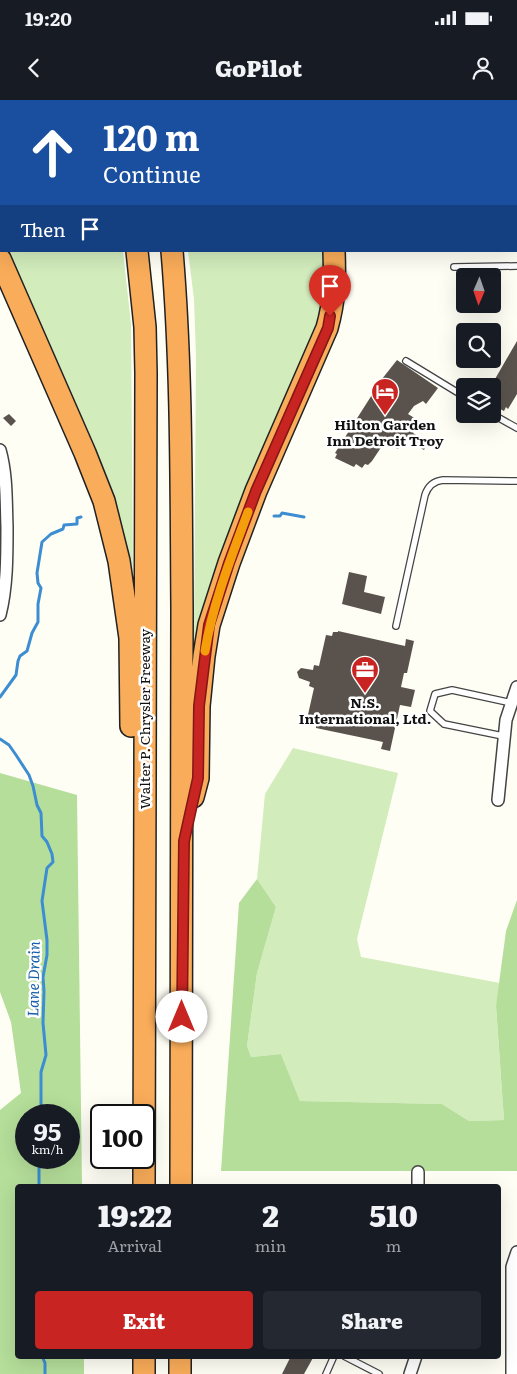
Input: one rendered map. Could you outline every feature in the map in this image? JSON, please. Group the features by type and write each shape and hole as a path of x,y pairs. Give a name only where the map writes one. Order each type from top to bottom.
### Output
{"highway":[{"name":"Walter P. Chrysler Freeway","path":"137,252 145,327 146,374 144,1184"},
{"path":"172,252 177,307 180,440 184,841 181,1184"},
{"path":"184,841 198,778 199,706 209,625 229,563 256,491 328,328 334,303 334,252"},
{"path":"0,259 85,453 104,501 114,536 130,638 133,818 144,877"},
{"path":"144,1359 144,1374"},
{"path":"180,1359 180,1374"}],"street":[{"path":"0,450 6,497 6,570 0,616"},
{"path":"498,800 503,736 506,720 517,687"},
{"path":"418,1172 418,1184"},
{"path":"512,1374 512,1267 516,1253"},
{"path":"410,1374 415,1359"}],"lane":[{"path":"454,267 517,266"},
{"path":"406,361 456,392"},
{"path":"501,419 517,428"},
{"path":"396,626 425,495 429,487 435,482 443,480 517,481"},
{"path":"503,736 444,724 430,712 435,694 452,690 512,703"},
{"path":"326,1374 333,1359"},
{"path":"350,1359 379,1374"}],"green space":[{"path":"7,252 123,252 131,324 133,576 131,576 48,349"},
{"path":"188,252 323,252 324,291 312,341 197,645 194,644 196,356 194,299"},
{"path":"293,748 398,773 357,939 361,957 500,983 496,1007 504,1120 469,1121 442,1104 300,1101 281,1054 251,1057 247,1046 257,973 276,907 257,879 265,794"},
{"path":"0,773 77,795 82,1184 15,1184 15,1359 84,1359 84,1374 0,1374 0,1110 21,1093 11,1022 0,992"},
{"path":"257,879 276,907 257,973 247,1046 251,1057 281,1054 300,1101 442,1104 469,1121 504,1120 496,1006 506,931 517,900 517,1171 221,1171 239,903"}],"building":[{"path":"517,341 517,394 508,409 506,407 504,411 501,410 501,378 496,378"},
{"name":"Hilton Garden Inn Detroit Troy","path":"397,360 438,388 426,404 423,401 414,406 408,414 416,419 412,426 416,428 413,433 428,442 424,450 408,440 405,444 402,442 398,449 384,443 372,461 368,465 365,464 362,468 356,464 354,467 335,458 337,454 335,453 382,379"},
{"path":"9,414 16,421 11,426 3,418"},
{"path":"349,572 367,576 364,592 385,597 381,614 342,604"},
{"name":"N.S. International, Ltd.","path":"338,631 405,646 406,639 414,641 407,673 404,673 401,687 415,690 411,707 400,705 390,751 381,749 383,742 316,728 316,726 312,726 313,721 307,719 314,688 309,686 310,682 299,678 297,672 301,668 313,670 314,665 319,666 326,635 332,636 333,632"},
{"path":"290,1359 312,1359 304,1374 282,1374"}],"waterway":[{"path":"274,516 280,516 282,513 304,517"},
{"path":"0,697 16,675 20,656 27,651 32,633 38,622 38,604 41,588 38,583 37,573 42,542 51,534 63,529 64,525 77,524 77,518 81,517"},
{"name":"Lane Drain","path":"0,739 9,745 29,775 41,813 42,836 47,842 53,862 47,868 42,901 47,955 43,977 43,1023 46,1055 41,1072 41,1104"},
{"name":"Lane Drain","path":"39,1169 39,1184"},
{"name":"Lane Drain","path":"43,1359 45,1374"}],"slow traffic":[{"path":"205,651 209,625 248,512"}],"place":[{"name":"Hilton Garden Inn Detroit Troy","path":"385,416"},
{"name":"N.S. International, Ltd.","path":"365,694"}],"route":[{"path":"182,1017 184,841 198,778 199,706 209,625 229,563 256,491 328,328 330,316"}]}
